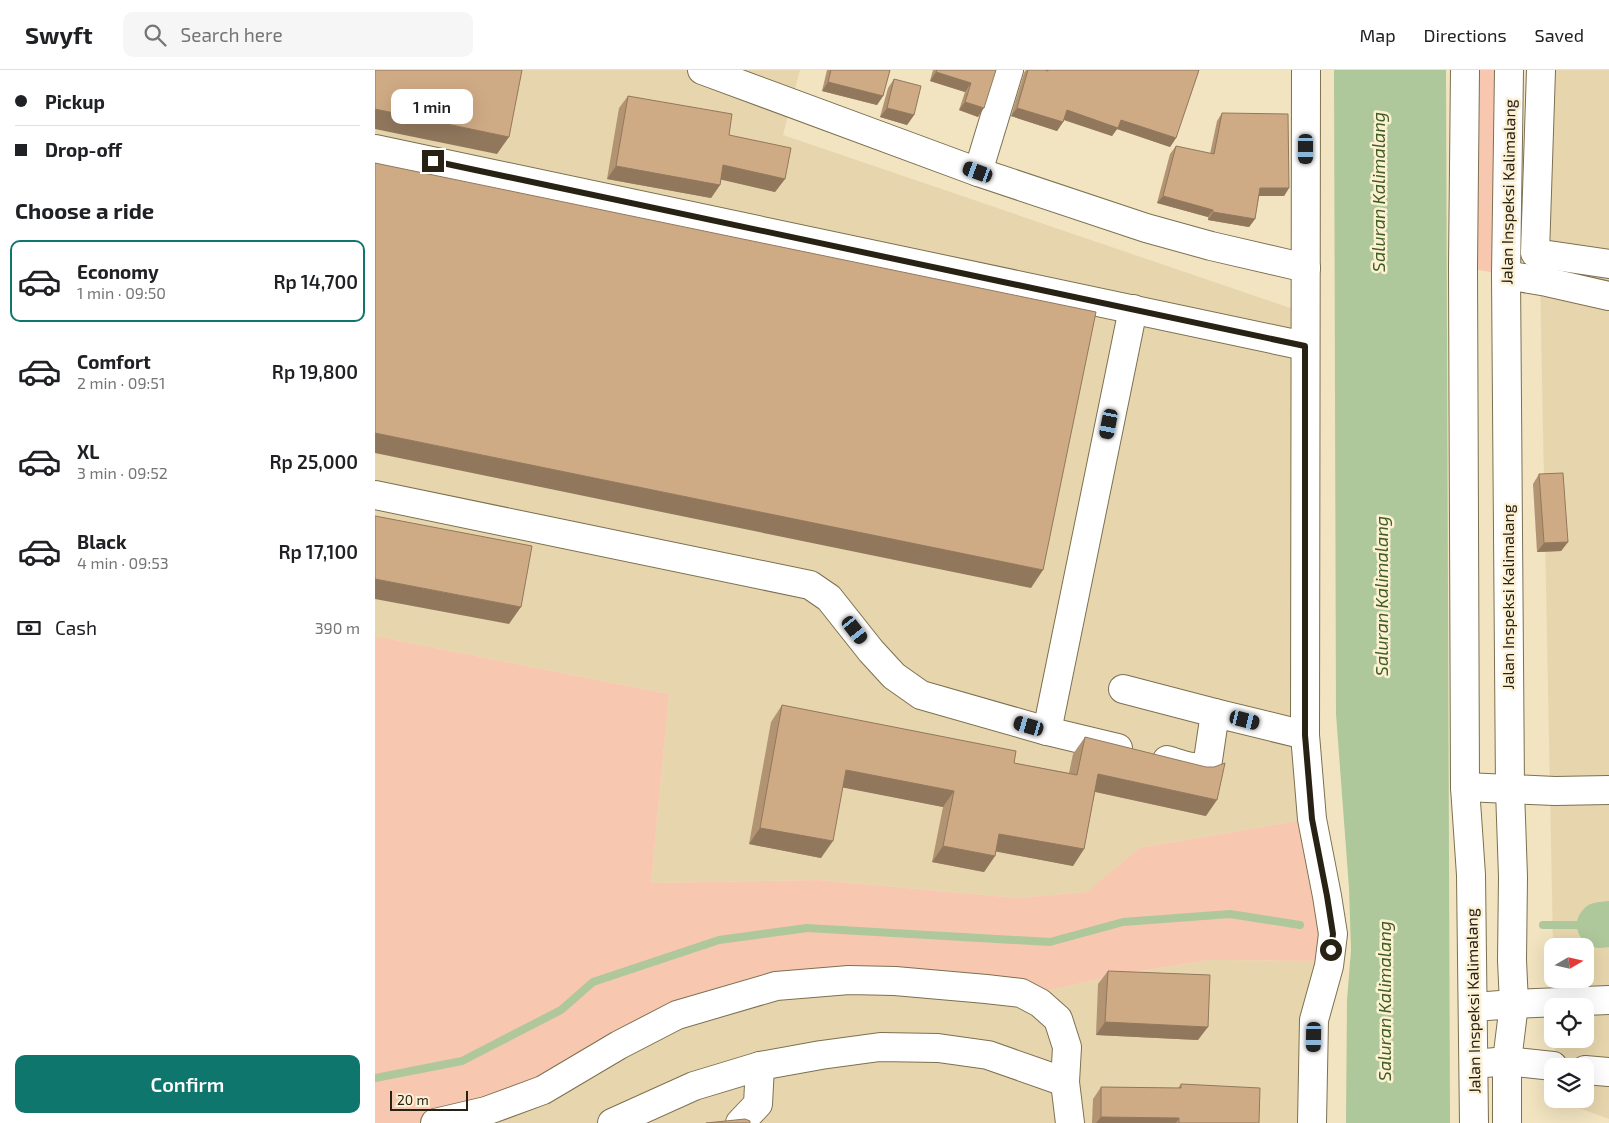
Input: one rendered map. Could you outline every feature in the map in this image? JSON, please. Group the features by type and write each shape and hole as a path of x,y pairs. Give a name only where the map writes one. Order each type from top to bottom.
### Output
{"main road":[{"path":"702,70 978,172 1146,228 1211,246 1306,268"},
{"path":"978,172 1009,70"},
{"path":"1306,70 1305,735 1312,819 1333,934 1329,966 1314,1020 1313,1123"},
{"name":"Jalan Inspeksi Kalimalang","path":"1465,70 1463,267 1465,787 1471,875 1475,1123"},
{"name":"Jalan Inspeksi Kalimalang","path":"1507,1123 1507,1061 1514,1004 1510,790 1506,275 1509,70"},
{"path":"1541,70 1535,253 1609,264"},
{"path":"375,149 1305,346"},
{"path":"1506,275 1609,296"},
{"path":"1047,731 1133,309"},
{"path":"375,495 810,585 829,598 871,651 894,676 921,695 1047,731 1198,768 1205,766 1208,760 1215,713"},
{"path":"1123,689 1305,735"},
{"path":"1465,787 1510,790 1609,790"},
{"path":"435,1123 486,1111 543,1090 619,1045 677,1015 776,986 849,980 944,985 1021,993 1040,1003 1058,1019 1067,1047 1065,1082 1070,1123"},
{"path":"1474,1007 1609,1000"},
{"path":"612,1123 694,1086 761,1066 880,1047 938,1048 988,1055 1065,1082"},
{"path":"1474,1064 1507,1061 1544,1065"},
{"path":"740,1123 758,1104 761,1066"},
{"path":"1594,1071 1609,1072"}],"shaded area":[{"path":"375,70 800,70 783,135 1314,316 1308,819 1139,848 1088,892 1017,898 819,880 651,883 669,694 375,636"},
{"path":"1466,70 1509,70 1506,275 1463,267"},
{"path":"1536,70 1609,70 1609,1119 1579,1108 1594,1108 1594,1058 1556,1058 1555,1048 1594,1048 1594,998 1555,998 1554,988 1594,988 1594,938 1553,938"},
{"path":"375,636 669,694 651,883 819,880 1017,898 1087,892 1139,848 1308,819 1326,961 1210,960 1122,974 1001,1001 851,994 698,1009 570,1090 465,1123 375,1123"},
{"path":"1210,960 1326,961 1325,1123 465,1123 698,1009 851,994 1001,1001 1122,974"}],"water":[{"name":"Saluran Kalimalang","path":"1334,70 1446,70 1450,1123 1346,1123 1347,1000 1351,950 1349,888 1336,714"}],"building":[{"path":"375,70 522,70 509,137 375,109"},
{"path":"831,70 890,70 883,96 828,82"},
{"path":"937,70 996,70 984,108 965,102 971,83 936,72"},
{"path":"1028,70 1199,70 1176,138 1121,120 1118,128 1067,110 1063,122 1017,108"},
{"path":"894,79 921,86 914,115 887,108"},
{"path":"628,96 732,114 729,135 791,148 785,179 723,165 720,185 616,166"},
{"path":"1222,113 1288,114 1289,188 1260,188 1255,219 1213,212 1213,210 1163,196 1176,146 1214,154"},
{"path":"375,163 1096,312 1043,570 375,433"},
{"path":"1563,473 1568,542 1544,543 1539,474"},
{"path":"375,516 532,546 521,607 375,579"},
{"path":"782,705 1016,751 1014,763 1077,775 1085,737 1206,767 1214,767 1225,763 1217,800 1098,774 1084,849 999,834 995,856 943,846 954,791 846,770 833,841 760,828"},
{"path":"1108,971 1210,975 1208,1027 1105,1022"},
{"path":"1181,1084 1260,1088 1259,1123 1179,1123 1179,1118 1101,1117 1101,1087 1181,1088"},
{"path":"745,1119 750,1121 750,1123 706,1123"}],"waterway":[{"path":"375,1078 462,1061 561,1010 593,982 719,940 807,928 1050,942 1123,922 1230,914 1300,925"},
{"path":"1600,925 1609,924"},
{"path":"1543,925 1600,925"}],"route":[{"path":"433,161 1305,346 1305,735 1312,819 1333,934 1331,950"}]}
